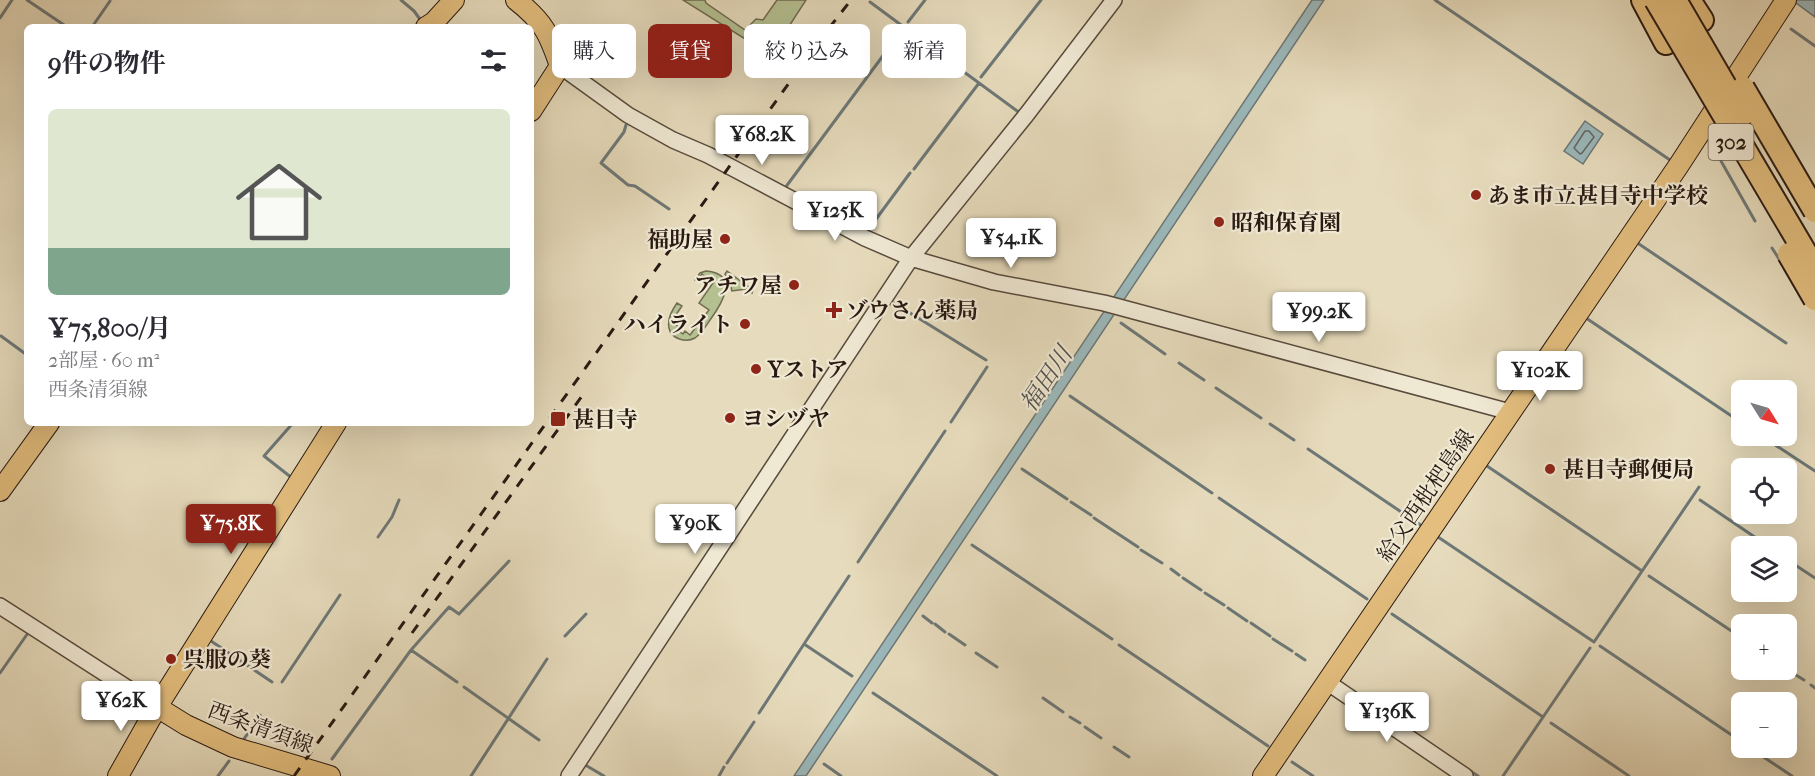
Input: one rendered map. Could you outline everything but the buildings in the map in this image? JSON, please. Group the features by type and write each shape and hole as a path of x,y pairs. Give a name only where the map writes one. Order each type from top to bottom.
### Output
{"highway":[{"path":"1643,0 1666,44 1815,299"},
{"name":"302","path":"1648,0 1815,284"},
{"path":"1656,0 1815,269"},
{"path":"1675,0 1815,241"},
{"path":"1689,0 1815,211"}],"main road":[{"path":"431,24 454,0"},
{"path":"516,0 534,13 544,25 552,46"},
{"name":"給父西枇杷島線","path":"1263,776 1713,112 1784,3"},
{"path":"534,106 552,78"},
{"path":"0,491 47,426"},
{"path":"118,776 157,707 334,426"},
{"name":"西条清須線","path":"157,707 186,725 233,747 330,776"}],"street":[{"path":"569,776 911,258 1027,114 1114,0"},
{"path":"577,78 628,115 673,140 708,155 865,238 911,258 993,282 1120,307 1510,412"},
{"path":"0,606 157,707"},
{"path":"1327,682 1465,776"}],"green space":[{"path":"683,0 705,0 744,29 744,38 732,31 732,24 721,24"},
{"path":"777,0 806,0 790,24 751,24 756,19 763,20"},
{"path":"706,271 717,273 723,278 726,284 723,299 704,329 695,338 679,339 670,332 670,315 677,303 682,306 671,322 678,326 676,329 683,334 685,331 690,335 709,310 699,303 713,283 702,274 697,281 695,280 700,273"},
{"path":"727,271 753,290 752,293 746,289 732,291 725,274"}],"water":[{"path":"1312,0 1324,0 806,776 794,776"},
{"path":"1792,0 1815,0 1815,17"},
{"path":"1585,121 1603,134 1583,164 1564,151"}],"waterway":[{"path":"0,18 12,0"},
{"path":"27,0 63,24"},
{"path":"401,0 414,11 422,22"},
{"path":"908,22 925,0"},
{"path":"981,77 1041,0"},
{"path":"1435,0 1670,160"},
{"path":"94,24 110,1"},
{"path":"870,2 900,24"},
{"path":"1791,29 1815,46"},
{"path":"785,188 882,57"},
{"path":"966,73 1020,113"},
{"path":"914,169 979,83"},
{"path":"626,125 624,132 601,163 628,185 635,186 669,209"},
{"path":"1721,161 1755,221"},
{"path":"868,230 910,173"},
{"path":"1639,244 1786,343"},
{"path":"1772,248 1790,276"},
{"path":"894,303 986,360"},
{"path":"1586,318 1731,416"},
{"path":"1121,323 1165,354"},
{"path":"1,336 24,353"},
{"path":"1179,363 1204,380"},
{"path":"951,422 987,367"},
{"path":"1216,388 1261,418"},
{"path":"1070,396 1212,493"},
{"path":"1270,424 1294,440"},
{"path":"290,426 264,456 292,478"},
{"path":"858,562 945,431"},
{"path":"1777,446 1815,471"},
{"path":"1308,449 1422,526"},
{"path":"1487,466 1642,571"},
{"path":"1022,469 1067,499"},
{"path":"1438,537 1594,642 1699,487"},
{"path":"1219,498 1367,599"},
{"path":"378,537 392,517 399,500"},
{"path":"1700,500 1753,536"},
{"path":"1071,502 1091,515"},
{"path":"1094,518 1138,547"},
{"path":"972,545 1112,639"},
{"path":"1141,550 1162,563"},
{"path":"411,650 449,607 459,614 509,561"},
{"path":"1797,566 1815,578"},
{"path":"1171,569 1179,575"},
{"path":"849,576 804,644 852,676"},
{"path":"1649,576 1731,631"},
{"path":"1183,578 1201,590"},
{"path":"1205,593 1224,605"},
{"path":"282,682 340,595"},
{"path":"1228,608 1247,621"},
{"path":"565,636 586,614"},
{"path":"1392,614 1543,717"},
{"path":"923,616 932,623"},
{"path":"1251,623 1270,636"},
{"path":"935,624 945,632"},
{"path":"0,673 28,633"},
{"path":"949,634 965,645"},
{"path":"208,639 272,682"},
{"path":"1273,639 1292,651"},
{"path":"759,713 804,644"},
{"path":"1119,645 1268,746"},
{"path":"1600,646 1731,735"},
{"path":"1503,776 1590,648"},
{"path":"332,759 411,650 457,682"},
{"path":"976,653 997,667"},
{"path":"1296,654 1305,660"},
{"path":"471,776 547,659"},
{"path":"1797,676 1804,680"},
{"path":"1811,685 1815,688"},
{"path":"464,687 539,740"},
{"path":"873,693 997,776"},
{"path":"1043,698 1063,712"},
{"path":"244,739 260,715"},
{"path":"1070,717 1080,723"},
{"path":"727,763 754,722"},
{"path":"1551,723 1629,776"},
{"path":"1085,727 1101,738"},
{"path":"1114,747 1129,757"},
{"path":"1765,758 1792,776"},
{"path":"218,776 229,761"},
{"path":"1292,762 1313,776"},
{"path":"824,764 841,776"},
{"path":"587,766 604,776"},
{"path":"719,776 724,767"},
{"path":"1469,770 1478,776"}],"railway":[{"path":"294,776 819,41 851,0"},
{"path":"412,633 582,396"}],"place":[{"name":"あま市立甚目寺中学校","path":"1476,195"},
{"name":"昭和保育園","path":"1219,222"},
{"name":"福助屋","path":"725,239"},
{"name":"アチワ屋","path":"794,285"},
{"name":"ゾウさん薬局","path":"834,310"},
{"name":"ハイライト","path":"745,324"},
{"name":"Yストア","path":"756,369"},
{"name":"ヨシヅヤ","path":"730,418"},
{"name":"甚目寺","path":"558,419"},
{"name":"甚目寺郵便局","path":"1550,469"},
{"name":"呉服の葵","path":"171,659"}],"water label":[{"name":"福田川","path":"1046,379"}]}
